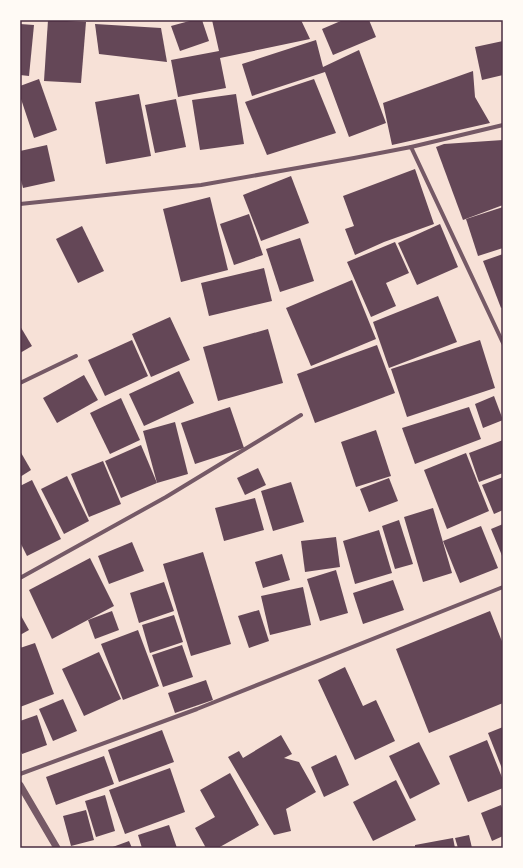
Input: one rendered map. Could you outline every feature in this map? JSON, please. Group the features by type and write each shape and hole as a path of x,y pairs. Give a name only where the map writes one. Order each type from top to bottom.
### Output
{"street":[{"path":"20,204 201,185 410,147 503,124"},
{"path":"410,147 503,343"},
{"path":"20,383 76,356"},
{"path":"20,578 160,501 301,415"},
{"path":"20,774 197,709 503,587"},
{"path":"20,785 57,848"}],"building":[{"path":"48,20 86,22 81,83 44,81"},
{"path":"193,20 202,20 209,41 180,51 171,26"},
{"path":"212,20 301,20 310,39 220,58 226,88 178,97 171,60 219,51"},
{"path":"343,20 369,20 376,37 333,55 322,29"},
{"path":"20,24 34,25 29,76 20,75"},
{"path":"95,24 161,28 167,62 99,54"},
{"path":"316,40 323,67 359,50 386,123 349,137 325,72 252,96 242,64"},
{"path":"503,41 503,75 482,80 475,47"},
{"path":"473,71 475,97 490,123 392,145 383,103"},
{"path":"39,79 57,130 34,138 20,96 20,86"},
{"path":"314,79 336,133 267,155 245,102"},
{"path":"139,94 151,156 106,164 95,102"},
{"path":"236,94 244,144 200,150 192,100"},
{"path":"176,99 186,147 155,153 145,105"},
{"path":"503,140 503,205 463,220 436,147 444,144"},
{"path":"47,145 55,181 23,188 20,176 20,151"},
{"path":"415,169 434,224 384,242 355,255 345,229 354,226 343,196"},
{"path":"291,176 309,223 261,241 243,195"},
{"path":"210,197 228,270 181,282 163,209"},
{"path":"503,207 503,248 478,256 466,219"},
{"path":"249,214 263,255 234,265 220,224"},
{"path":"440,224 458,267 417,285 398,243"},
{"path":"82,226 104,271 78,283 56,239"},
{"path":"300,238 314,281 280,292 266,249"},
{"path":"395,242 409,273 386,283 396,306 371,317 347,262"},
{"path":"503,254 503,307 501,308 483,261"},
{"path":"264,268 272,301 209,316 201,283"},
{"path":"352,280 376,339 311,366 286,308"},
{"path":"438,296 457,342 389,368 373,322"},
{"path":"170,317 190,360 151,377 132,334"},
{"path":"20,326 32,346 20,353"},
{"path":"268,329 283,383 218,401 203,347"},
{"path":"132,340 148,376 105,396 88,360"},
{"path":"480,340 495,388 407,417 391,369"},
{"path":"377,345 395,393 315,423 297,374"},
{"path":"179,371 194,403 144,426 129,394"},
{"path":"84,375 98,400 57,423 43,398"},
{"path":"494,396 503,420 483,428 475,404"},
{"path":"121,398 140,440 110,454 90,413"},
{"path":"230,407 244,448 195,464 181,423"},
{"path":"469,407 481,439 415,464 402,428"},
{"path":"175,422 188,474 157,483 143,431"},
{"path":"376,430 391,476 356,487 341,442"},
{"path":"503,440 503,473 479,482 469,453"},
{"path":"141,445 157,483 121,498 105,461"},
{"path":"20,451 31,470 20,477"},
{"path":"466,453 489,511 447,529 424,470"},
{"path":"103,461 121,504 89,517 71,474"},
{"path":"258,468 266,485 245,495 237,478"},
{"path":"67,476 89,521 64,534 41,489"},
{"path":"503,477 503,510 494,514 482,485"},
{"path":"389,478 398,501 369,512 360,489"},
{"path":"32,480 61,539 27,556 20,542 20,486"},
{"path":"291,482 304,522 273,531 261,491"},
{"path":"255,498 264,530 224,541 215,508"},
{"path":"433,508 452,573 423,582 404,517"},
{"path":"399,520 413,564 395,569 382,526"},
{"path":"503,524 503,558 491,529"},
{"path":"481,526 498,568 460,583 443,541"},
{"path":"379,530 392,573 355,584 343,541"},
{"path":"336,537 340,567 305,572 301,541"},
{"path":"132,542 144,571 109,584 98,556"},
{"path":"203,552 231,644 191,656 163,564"},
{"path":"282,554 290,580 263,588 255,562"},
{"path":"90,558 114,606 52,639 29,590"},
{"path":"336,570 348,613 320,621 307,579"},
{"path":"393,580 404,610 363,624 353,593"},
{"path":"164,582 174,611 139,623 130,593"},
{"path":"303,587 311,625 270,635 261,596"},
{"path":"259,610 269,641 249,648 238,616"},
{"path":"112,611 119,630 95,639 88,620"},
{"path":"490,611 503,644 503,703 429,733 396,649"},
{"path":"20,614 29,630 20,635"},
{"path":"174,615 183,642 150,653 142,625"},
{"path":"138,630 159,686 123,700 101,644"},
{"path":"35,643 54,694 20,707 20,648"},
{"path":"182,645 193,677 163,687 152,655"},
{"path":"99,652 121,699 84,716 62,669"},
{"path":"345,667 363,706 376,700 395,741 355,760 318,680"},
{"path":"206,680 213,700 175,713 168,693"},
{"path":"63,699 77,731 53,741 39,709"},
{"path":"37,715 47,745 22,754 20,748 20,721"},
{"path":"503,727 503,771 488,733"},
{"path":"162,730 174,762 119,782 108,750"},
{"path":"281,735 292,754 284,758 299,762 316,792 286,809 291,831 274,835 228,757 239,751 243,758"},
{"path":"487,740 503,780 503,788 468,802 449,756"},
{"path":"419,742 440,784 410,799 389,756"},
{"path":"336,755 349,785 324,797 311,767"},
{"path":"104,756 114,784 56,805 46,777"},
{"path":"170,768 185,812 125,834 109,790"},
{"path":"230,773 259,825 218,848 206,848 195,828 215,817 200,790"},
{"path":"396,780 416,820 373,841 353,802"},
{"path":"105,795 115,831 96,837 85,801"},
{"path":"501,805 503,811 503,836 492,841 481,813"},
{"path":"86,810 94,840 71,846 63,816"},
{"path":"169,825 177,848 142,848 138,835"},
{"path":"469,835 472,848 458,848 455,838"},
{"path":"453,838 455,848 415,848 415,845"},
{"path":"129,841 132,848 110,848"}]}
